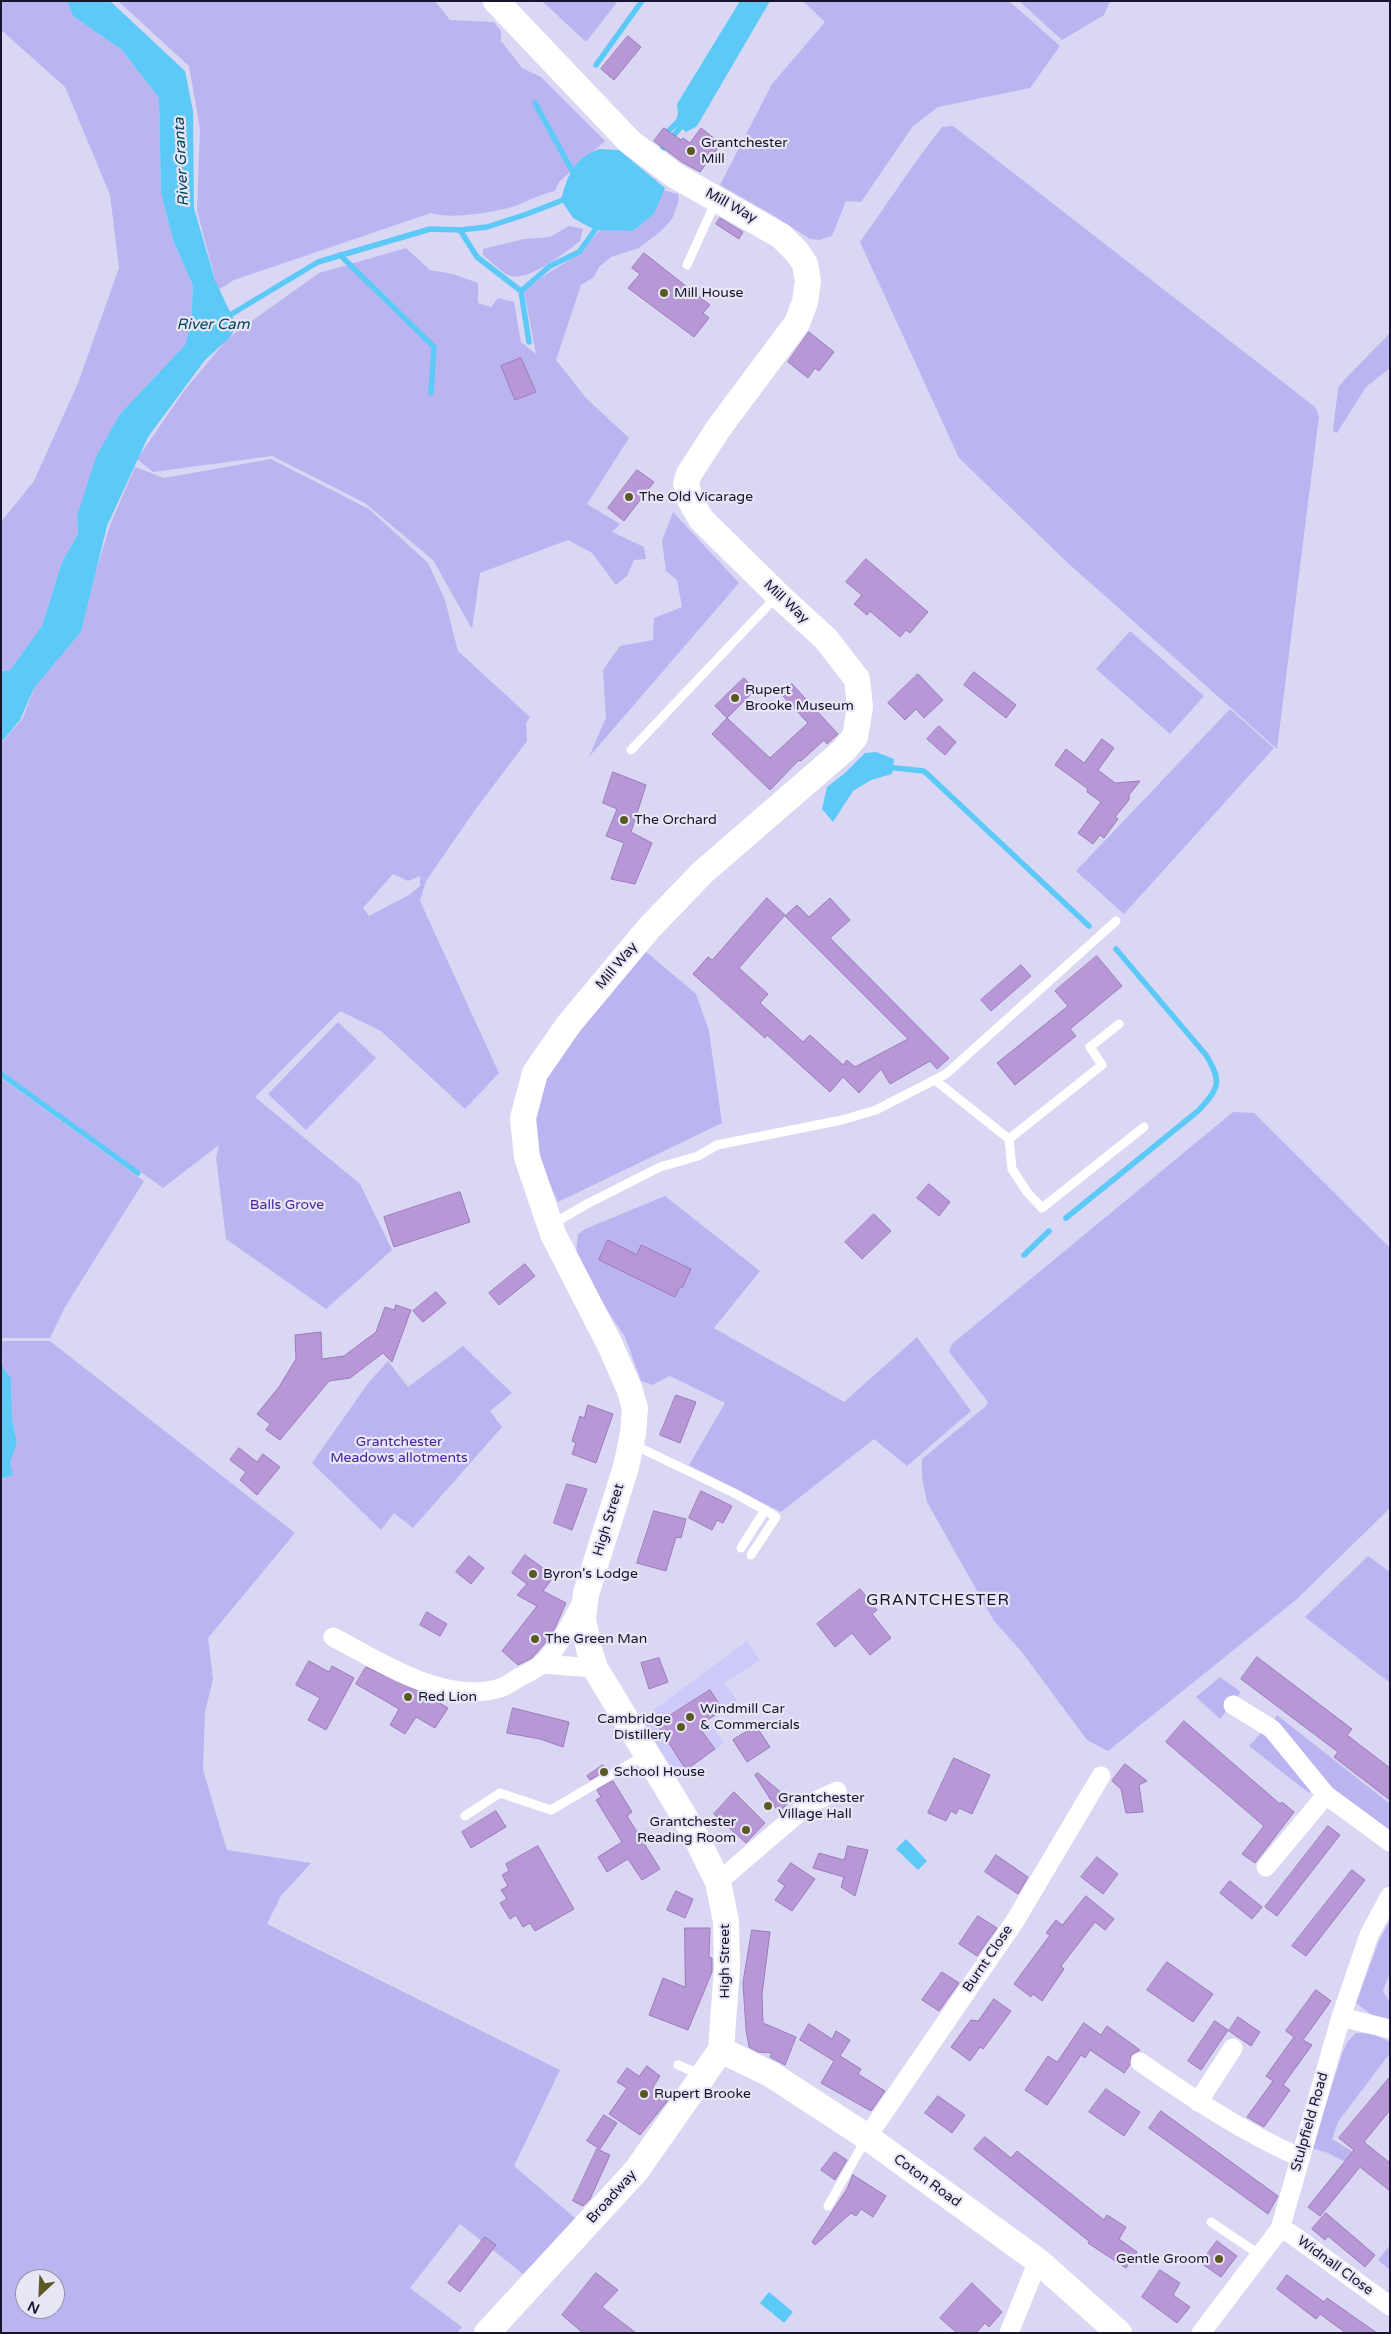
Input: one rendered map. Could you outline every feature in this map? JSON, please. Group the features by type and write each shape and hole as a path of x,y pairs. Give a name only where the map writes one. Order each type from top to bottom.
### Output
{"street":[{"name":"Mill Way","path":"496,1 629,141 674,175 718,198 789,243 805,264 808,281 806,302 797,323 718,429 689,474 686,483 690,500 701,519 778,595 826,639 857,679 860,706 855,736 844,750 703,872 649,928 569,1024 535,1074 522,1118 527,1157"},
{"name":"High Street","path":"527,1157 550,1226 610,1345 629,1388 635,1408 631,1444 586,1594 584,1619 589,1649 595,1668 693,1831 718,1882 726,1921 727,1967 721,2050"},
{"path":"333,1637 434,1686 453,1691 474,1692 501,1688 541,1664 564,1636 586,1594"},
{"path":"541,1664 595,1668"},
{"path":"1233,1705 1272,1729 1326,1795 1390,1842"},
{"name":"Burnt Close","path":"867,2137 1015,1921 1100,1776"},
{"path":"718,1882 809,1804 837,1791"},
{"path":"1266,1867 1326,1795"},
{"name":"Stulpfield Road","path":"1201,2333 1280,2229 1299,2157 1341,2017 1369,1935 1390,1896"},
{"path":"1341,2017 1390,2029"},
{"path":"1198,2102 1233,2048"},
{"name":"Coton Road","path":"721,2050 772,2075 867,2137 1038,2261 1118,2333"},
{"name":"Broadway","path":"487,2333 636,2171 721,2050"},
{"path":"1140,2062 1198,2102 1258,2139 1299,2157"},
{"name":"Widnall Close","path":"1280,2229 1290,2233 1390,2306"},
{"path":"1009,2333 1038,2261"}],"lane":[{"path":"687,265 718,198"},
{"path":"631,750 778,595"},
{"path":"550,1226 585,1205 660,1167 698,1156 717,1145 842,1120 876,1110 935,1080 946,1074 1011,1017 1116,921"},
{"path":"1009,1139 1102,1065 1090,1047 1119,1024"},
{"path":"935,1080 1009,1139 1012,1169 1027,1192 1042,1208 1144,1127"},
{"path":"631,1444 734,1493 776,1516 751,1555"},
{"path":"741,1548 765,1510"},
{"path":"465,1816 500,1793 551,1810 647,1753"},
{"path":"678,2065 704,2076"},
{"path":"828,2206 867,2137"},
{"path":"1211,2222 1260,2254"}],"shaded area":[{"path":"747,1641 760,1660 724,1683 737,1700 708,1721 724,1743 677,1776 640,1720"}],"green space":[{"path":"1,1 67,1 73,16 122,50 159,98 161,193 173,240 193,286 191,323 185,345 120,414 77,516 78,534 62,562 42,626 10,670 1,671 1,522 34,481 78,383 119,268 110,195 65,87 1,30"},
{"path":"118,1 435,1 450,20 494,22 501,31 501,41 522,68 541,77 605,141 559,182 555,191 515,206 485,213 449,216 431,213 234,280 218,290 197,211 200,129 189,66"},
{"path":"542,1 618,1 586,42"},
{"path":"803,1 1009,1 1060,46 1030,88 938,107 913,126 861,202 846,201 832,236 819,240 810,239 720,185 772,84 825,22"},
{"path":"1019,1 1110,1 1104,15 1062,40"},
{"path":"953,126 1315,407 1319,416 1277,749 1069,564 959,458 860,242 942,127"},
{"path":"663,190 678,194 679,200 672,219 661,231 639,248 611,257 599,267 594,277 581,285 556,360 586,398 629,438 587,504 620,524 612,532 644,547 646,559 634,560 627,576 616,585 592,553 568,540 480,573 472,629 433,560 365,503 272,456 153,472 137,459 184,391 228,338 319,273 406,248 430,270 453,274 478,283 478,303 491,307 498,298 514,302 521,342 536,354 524,291 542,277 579,254 600,230 633,231 654,214"},
{"path":"569,226 583,229 580,241 547,264 527,274 519,276 508,275 483,255 483,249 524,239 550,237"},
{"path":"1390,333 1390,368 1366,387 1337,433 1333,431 1338,388"},
{"name":"Balls Grove","path":"271,459 369,509 428,563 445,600 458,651 530,717 526,723 527,741 475,810 426,881 420,901 499,1073 465,1109 381,1031 340,1011 255,1097 360,1184 392,1250 326,1309 226,1239 216,1158 219,1145 163,1188 1,1071 1,744 23,718 34,688 81,632 95,574 110,525 135,467 164,478","holes":["393,874 408,881 420,876 420,886 409,895 369,916 363,908"]},
{"path":"673,512 739,583 589,757 606,717 603,670 620,646 653,640 654,618 682,607 677,580 666,571 662,541"},
{"path":"1130,631 1204,696 1170,734 1096,669"},
{"path":"1230,709 1274,748 1124,914 1076,871"},
{"path":"644,950 696,994 709,1031 722,1123 558,1202 540,1162 532,1101 547,1065"},
{"path":"338,1022 376,1058 306,1130 268,1094"},
{"path":"1,1078 144,1181 65,1307 50,1338 1,1338"},
{"path":"1233,1112 1254,1113 1390,1248 1390,1508 1297,1599 1108,1751 1087,1740 1021,1651 994,1621 927,1502 922,1478 922,1459 986,1406 988,1402 949,1352 952,1344"},
{"path":"665,1196 760,1271 714,1328 844,1402 917,1337 971,1411 907,1466 874,1439 781,1512 689,1465 725,1403 670,1376 652,1385 641,1381 625,1337 575,1262 578,1234 585,1229"},
{"path":"1,1341 50,1341 295,1533 208,1638 213,1679 205,1712 203,1770 227,1850 311,1863 281,1896 267,1924 560,2070 514,2166 576,2219 523,2274 460,2224 410,2288 462,2327 457,2333 1,2333 1,1479 13,1475 10,1462 17,1442 12,1418 11,1378 3,1368"},
{"name":"Grantchester Meadows allotments","path":"463,1346 512,1393 490,1411 502,1427 413,1528 394,1513 381,1530 312,1463 369,1382 388,1361 408,1387"},
{"path":"1368,1556 1390,1572 1390,1683 1305,1617"},
{"path":"1220,1677 1241,1692 1220,1719 1196,1697"},
{"path":"1277,1715 1390,1804 1390,1835 1339,1797 1274,1720"},
{"path":"1262,1732 1314,1787 1309,1793 1249,1746"},
{"path":"1390,1920 1390,1972 1383,1991 1390,2002 1390,2025 1380,2021 1356,2003 1379,1941"},
{"path":"1356,2033 1373,2034 1390,2042 1390,2053 1338,2122 1332,2139 1360,2156 1355,2167 1328,2153 1312,2148 1343,2051 1348,2041"},
{"path":"1390,2245 1390,2270 1378,2260"}],"water":[{"path":"67,1 110,1 185,71 193,111 194,208 215,280 237,327 228,339 205,360 148,437 107,526 81,632 34,688 20,720 1,743 1,671 10,670 42,626 62,562 78,534 77,516 96,457 120,414 185,345 191,323 193,286 173,240 161,193 159,98 122,50 73,16"},
{"path":"740,1 770,1 697,126 686,132 675,123 678,114 677,104"},
{"path":"599,149 619,150 665,188 654,214 633,231 595,230 573,218 561,200 569,176 577,163"},
{"path":"876,752 894,759 892,774 871,780 853,791 833,822 822,809 827,787 845,773 865,753"},
{"path":"1,1353 3,1368 11,1378 12,1418 17,1443 10,1462 13,1475 1,1479"},
{"path":"906,1839 927,1861 918,1870 896,1849"},
{"path":"769,2292 793,2312 784,2323 760,2303"}],"building":[{"path":"628,36 641,47 614,80 601,69"},
{"name":"Grantchester Mill","path":"664,128 681,140 683,138 690,143 701,128 721,144 700,172 682,162 654,141"},
{"path":"720,218 743,232 739,239 716,224"},
{"name":"Mill House","path":"644,253 710,305 703,313 709,318 694,337 628,288 640,274 632,268"},
{"path":"809,332 834,352 819,371 815,368 808,378 788,362"},
{"path":"521,358 536,392 515,400 501,366"},
{"name":"The Old Vicarage","path":"637,470 654,482 624,521 608,508"},
{"path":"866,559 928,612 910,633 906,630 900,637 870,611 867,615 854,604 862,595 846,582"},
{"path":"974,672 1016,705 1006,718 964,685"},
{"path":"918,674 943,700 924,718 916,709 905,720 888,703"},
{"name":"Rupert Brooke Museum","path":"744,678 755,690 727,718 715,706"},
{"path":"792,684 838,734 827,744 824,740 801,761 799,760 770,790 712,734 727,718 770,758 808,723 781,694"},
{"path":"939,726 956,742 945,755 927,739"},
{"path":"1102,739 1114,748 1098,770 1115,783 1140,781 1129,795 1129,800 1115,817 1118,819 1104,838 1100,835 1093,844 1078,833 1101,802 1087,792 1088,789 1055,765 1066,749 1084,763"},
{"name":"The Orchard","path":"613,772 646,785 631,832 652,843 635,884 611,879 624,843 606,836 617,809 603,803"},
{"path":"767,898 785,915 739,968 768,994 760,1003 803,1042 810,1035 843,1065 847,1060 855,1067 908,1039 785,916 797,905 809,917 830,898 850,920 830,938 949,1058 937,1069 930,1061 890,1084 881,1069 859,1093 843,1077 830,1092 767,1035 765,1038 693,974 708,957 712,960"},
{"path":"1097,956 1122,986 1070,1029 1076,1036 1015,1085 997,1063 1068,1006 1055,991"},
{"path":"1021,965 1031,976 991,1011 981,1000"},
{"path":"929,1184 950,1202 939,1216 917,1198"},
{"path":"460,1192 470,1222 394,1247 384,1217"},
{"path":"874,1214 891,1231 862,1259 845,1242"},
{"path":"608,1240 637,1255 641,1245 691,1269 682,1288 680,1287 675,1297 599,1260"},
{"path":"525,1264 535,1276 499,1305 489,1293"},
{"path":"436,1292 446,1303 423,1322 413,1311"},
{"path":"396,1305 411,1310 392,1362 383,1353 350,1378 329,1381 280,1440 266,1430 270,1424 257,1414 279,1387 296,1359 295,1335 321,1332 322,1359 344,1356 376,1332 385,1307 394,1310"},
{"path":"676,1395 696,1402 680,1443 660,1435"},
{"path":"588,1405 613,1414 596,1463 572,1454 576,1443 572,1441 580,1416 584,1418"},
{"path":"239,1448 257,1462 263,1454 280,1467 257,1495 240,1480 246,1472 230,1460"},
{"path":"567,1484 587,1489 572,1530 554,1523"},
{"path":"701,1491 732,1506 723,1523 717,1520 712,1530 689,1518"},
{"path":"654,1511 686,1519 681,1538 676,1537 666,1571 637,1563"},
{"path":"525,1555 554,1576 543,1591 566,1603 555,1628 546,1642 532,1658 518,1665 502,1651 537,1606 517,1595 527,1584 512,1573"},
{"path":"469,1556 484,1568 471,1584 456,1572"},
{"path":"860,1589 877,1610 872,1614 891,1638 870,1655 852,1633 835,1647 817,1624"},
{"path":"427,1612 447,1624 440,1636 420,1625"},
{"path":"1257,1657 1352,1729 1347,1735 1390,1768 1390,1800 1334,1757 1338,1752 1241,1679"},
{"path":"659,1658 668,1682 649,1689 641,1663"},
{"path":"309,1661 329,1672 332,1666 354,1678 326,1730 308,1720 320,1698 296,1685"},
{"name":"Red Lion","path":"366,1667 423,1693 448,1708 435,1728 416,1717 405,1734 390,1725 399,1709 356,1684"},
{"path":"710,1690 723,1710 698,1726 715,1749 686,1770 657,1724"},
{"path":"513,1708 569,1722 563,1747 540,1739 507,1733"},
{"path":"1184,1721 1280,1804 1282,1802 1294,1812 1255,1863 1242,1854 1264,1826 1166,1742"},
{"path":"756,1726 770,1747 747,1762 733,1740"},
{"path":"954,1758 990,1775 972,1814 959,1808 956,1814 951,1811 946,1821 928,1813"},
{"path":"1125,1764 1147,1781 1139,1785 1143,1812 1126,1813 1121,1789 1112,1781"},
{"path":"603,1765 607,1770 590,1780 587,1776"},
{"path":"758,1773 790,1800 779,1813 755,1775"},
{"path":"613,1781 632,1812 627,1816 660,1869 642,1880 628,1859 607,1872 598,1857 622,1842 596,1800 601,1797 597,1790"},
{"path":"734,1792 765,1823 746,1843 714,1814"},
{"path":"496,1811 506,1827 471,1848 462,1832"},
{"path":"1328,1826 1340,1835 1277,1916 1265,1907"},
{"path":"538,1846 574,1909 535,1931 530,1923 523,1927 516,1915 510,1919 500,1903 507,1899 501,1890 508,1886 502,1875 509,1871 506,1864"},
{"path":"848,1846 868,1850 855,1896 841,1887 844,1877 813,1868 819,1853 844,1860"},
{"path":"996,1855 1028,1877 1018,1894 985,1872"},
{"path":"1097,1857 1118,1874 1103,1894 1081,1877"},
{"path":"791,1863 815,1879 792,1911 775,1900 785,1886 778,1881"},
{"path":"1352,1870 1365,1880 1306,1956 1292,1946"},
{"path":"1230,1881 1262,1907 1252,1919 1220,1893"},
{"path":"676,1891 693,1899 685,1918 667,1910"},
{"path":"1086,1896 1114,1919 1105,1930 1095,1922 1061,1966 1064,1969 1042,2001 1033,1994 1031,1997 1014,1984 1050,1935 1046,1933 1056,1920 1062,1925"},
{"path":"978,1916 997,1928 977,1956 959,1944"},
{"path":"685,1928 710,1928 709,1957 712,1958 712,1972 688,2030 649,2015 663,1978 685,1987"},
{"path":"752,1930 770,1932 762,1994 763,2023 796,2037 785,2065 770,2057 772,2053 758,2052 749,2047 743,1983"},
{"path":"1167,1962 1213,1994 1193,2022 1147,1990"},
{"path":"942,1972 959,1983 939,2011 922,2000"},
{"path":"1316,1990 1331,2001 1303,2040 1312,2045 1283,2085 1290,2090 1264,2127 1247,2117 1273,2081 1266,2076 1294,2037 1286,2031"},
{"path":"994,1999 1011,2011 983,2049 980,2047 970,2061 951,2047 971,2020 978,2021"},
{"path":"1238,2017 1260,2032 1251,2046 1229,2031"},
{"path":"1215,2021 1228,2030 1201,2070 1188,2061"},
{"path":"1084,2023 1101,2035 1107,2026 1140,2050 1131,2055 1130,2065 1124,2073 1090,2050 1085,2058 1081,2055 1047,2105 1025,2090 1048,2056 1057,2062"},
{"path":"809,2024 832,2039 836,2031 850,2040 840,2056 861,2069 858,2074 885,2091 871,2111 821,2083 834,2061 800,2040"},
{"path":"647,2066 660,2076 653,2087 669,2099 640,2135 609,2114 627,2088 617,2082 627,2068 639,2076"},
{"path":"1390,2077 1390,2110 1364,2142 1390,2163 1390,2191 1360,2167 1320,2216 1308,2207 1354,2150 1339,2138"},
{"path":"1106,2089 1140,2112 1124,2136 1089,2112"},
{"path":"938,2096 965,2115 952,2133 925,2113"},
{"path":"1161,2111 1278,2196 1268,2214 1149,2128"},
{"path":"604,2115 617,2123 600,2149 587,2141"},
{"path":"985,2137 1011,2158 1017,2151 1104,2220 1107,2215 1126,2227 1119,2239 1137,2252 1126,2268 1088,2243 1090,2242 974,2149"},
{"path":"597,2149 610,2155 590,2199 583,2206 573,2201"},
{"path":"835,2152 847,2160 835,2180 821,2170"},
{"path":"853,2175 886,2196 873,2217 861,2209 856,2216 851,2213 815,2245 812,2242 847,2189"},
{"path":"1326,2213 1375,2255 1365,2267 1328,2236 1325,2240 1312,2229"},
{"path":"485,2237 496,2245 460,2292 448,2283"},
{"path":"1217,2241 1237,2256 1221,2277 1201,2263"},
{"path":"1160,2270 1180,2283 1173,2295 1190,2307 1177,2323 1142,2297"},
{"path":"596,2273 618,2290 602,2307 636,2333 583,2333 562,2315"},
{"path":"1287,2275 1324,2302 1327,2298 1377,2333 1346,2333 1320,2314 1316,2319 1277,2289"},
{"path":"972,2283 1002,2312 989,2327 985,2323 976,2333 957,2333 940,2318"}],"waterway":[{"path":"596,65 642,1"},
{"path":"535,103 575,176"},
{"path":"663,136 680,120"},
{"path":"658,154 684,123"},
{"name":"River Cam","path":"225,318 318,262 430,229 460,230 487,227 568,198"},
{"path":"460,230 477,257 521,291 529,342"},
{"path":"521,291 550,266 579,252 595,230"},
{"path":"340,255 434,347 431,393"},
{"path":"885,767 924,771 1089,926"},
{"path":"1066,1218 1198,1111 1211,1096 1216,1084 1215,1071 1206,1055 1116,949"},
{"path":"1,1074 138,1173"},
{"path":"1024,1255 1049,1231"}],"place":[{"name":"Grantchester Mill","path":"691,151"},
{"name":"Mill House","path":"664,293"},
{"name":"The Old Vicarage","path":"629,497"},
{"name":"Rupert Brooke Museum","path":"735,698"},
{"name":"The Orchard","path":"624,820"},
{"name":"Byron's Lodge","path":"533,1574"},
{"name":"The Green Man","path":"535,1639"},
{"name":"Red Lion","path":"408,1697"},
{"name":"Windmill Car & Commercials","path":"690,1717"},
{"name":"Cambridge Distillery","path":"681,1727"},
{"name":"School House","path":"604,1772"},
{"name":"Grantchester Village Hall","path":"768,1806"},
{"name":"Grantchester Reading Room","path":"746,1830"},
{"name":"Rupert Brooke","path":"644,2094"},
{"name":"Gentle Groom","path":"1219,2259"}],"district":[{"name":"GRANTCHESTER","path":"938,1601"}],"water label":[{"name":"River Granta","path":"182,162"}]}
